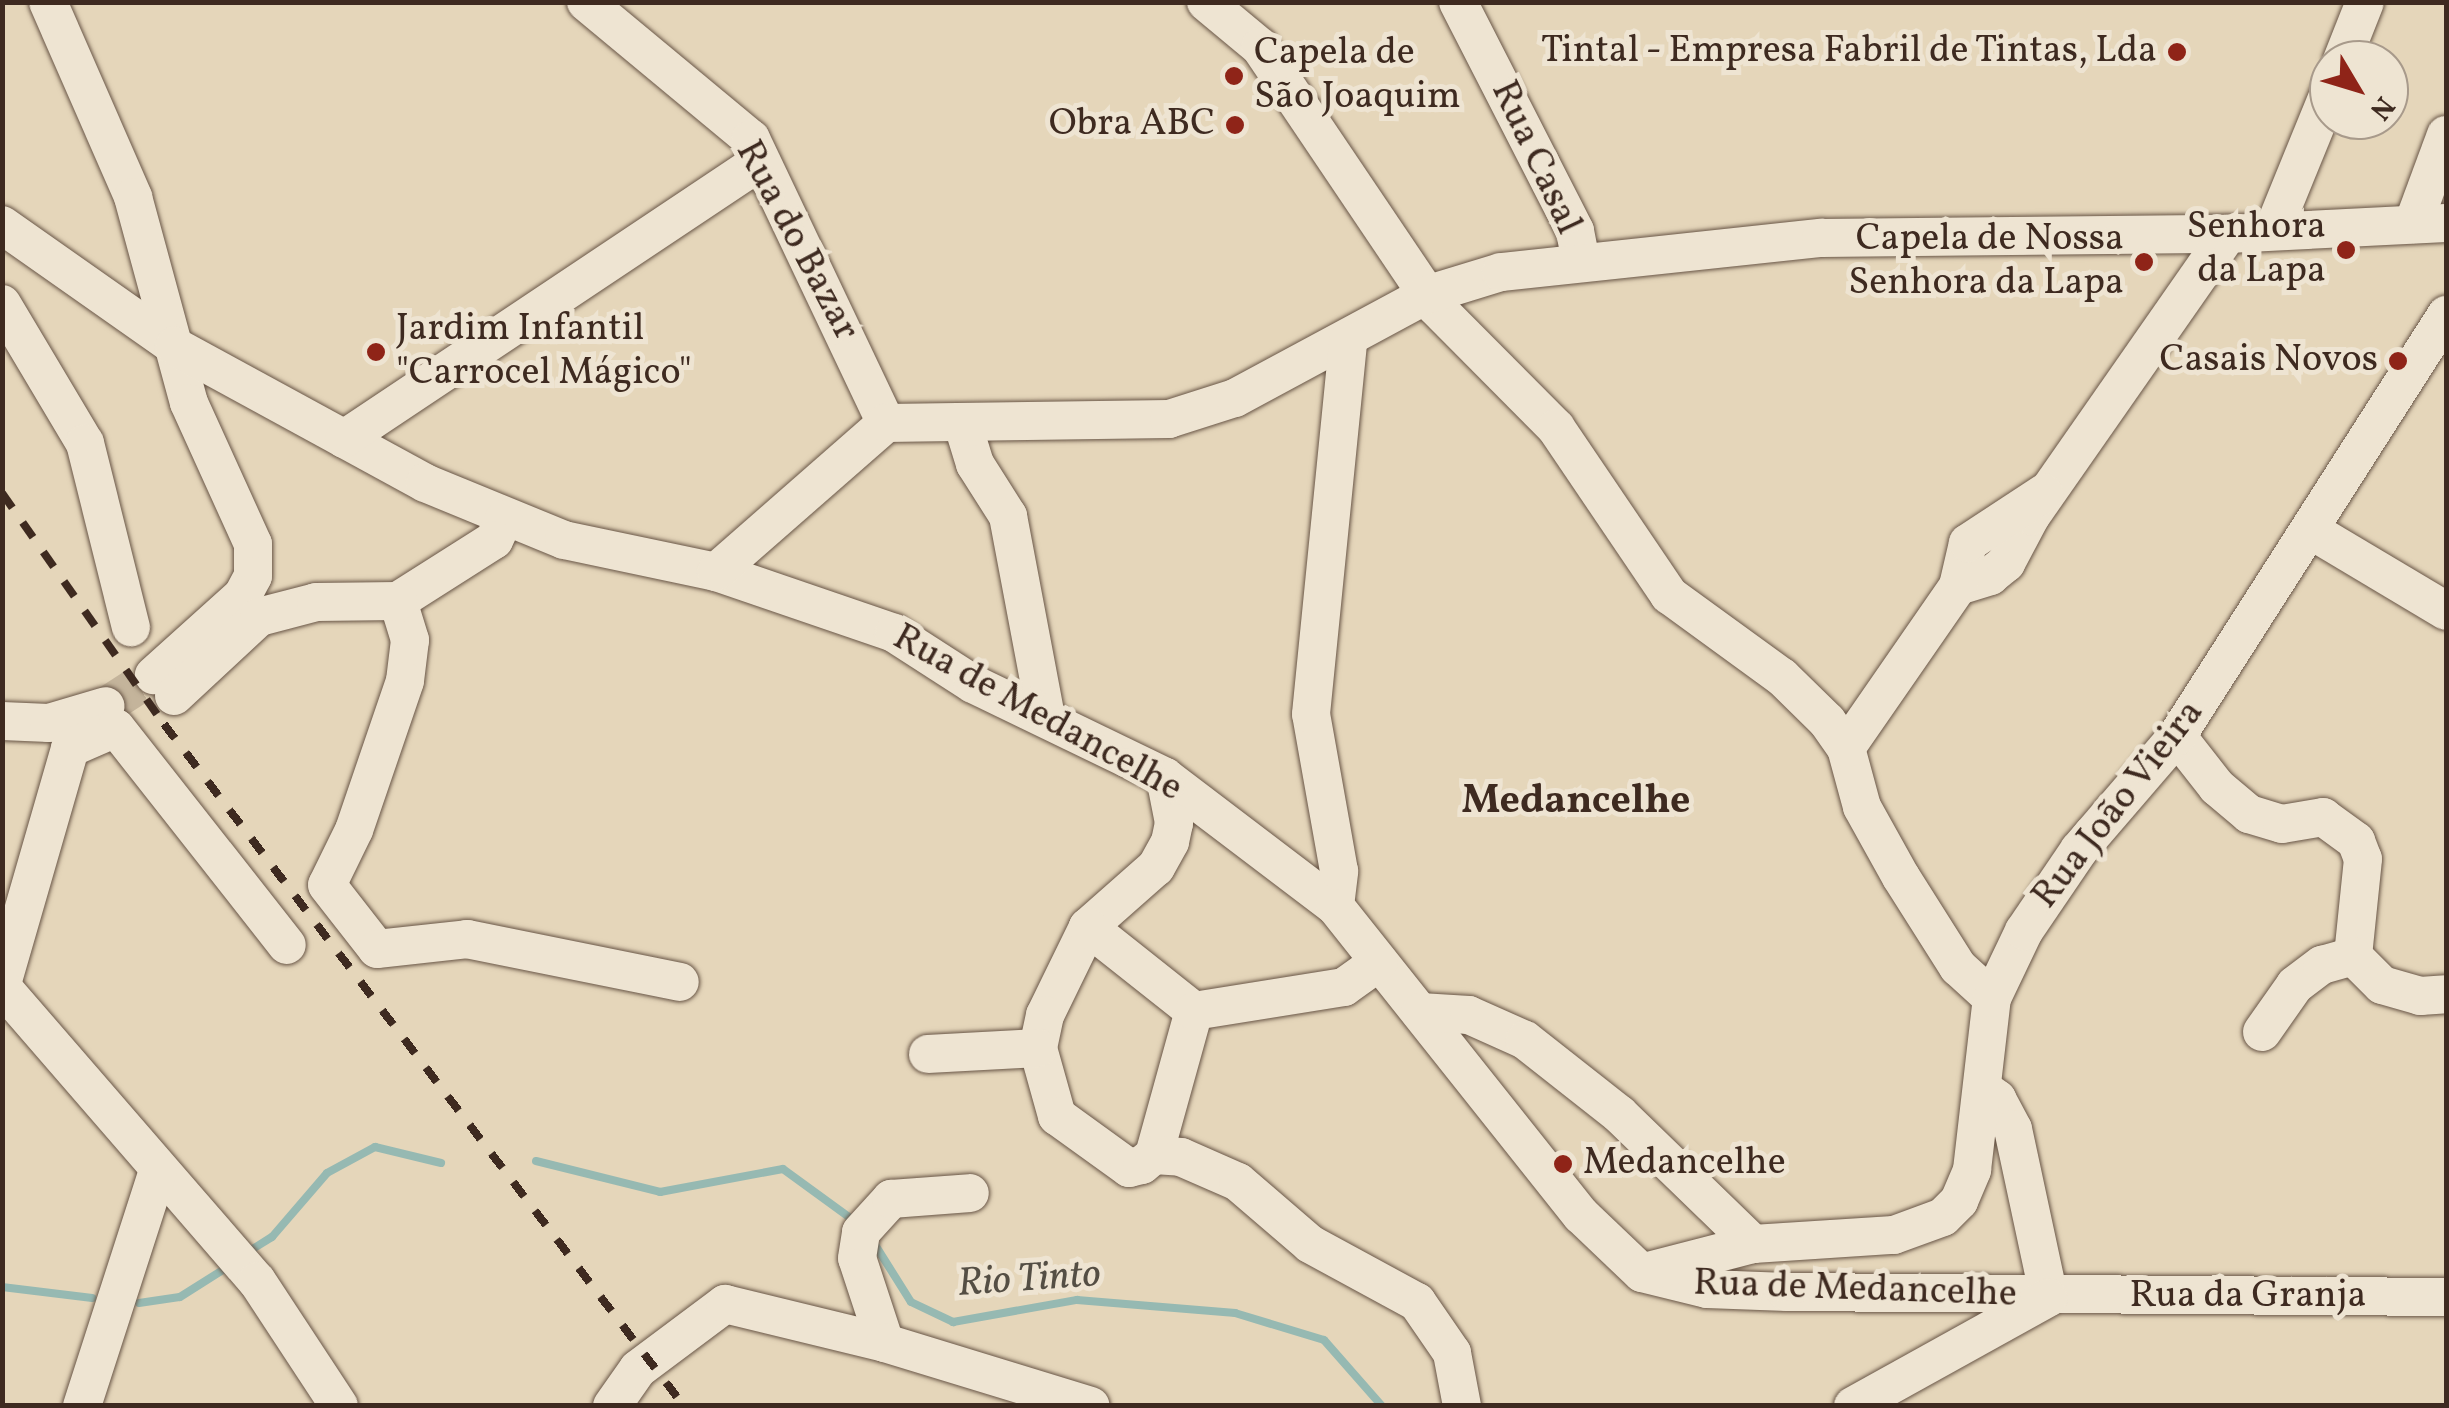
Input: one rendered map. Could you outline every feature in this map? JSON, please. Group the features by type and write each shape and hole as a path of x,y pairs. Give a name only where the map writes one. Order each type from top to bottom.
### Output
{"street":[{"path":"48,2 133,197 189,403 252,544 253,576 230,612 164,685 259,617 316,602 398,601 494,540 504,519"},
{"name":"Rua do Bazar","path":"586,2 751,139 812,259 886,424"},
{"path":"1206,2 1247,31 1308,109 1426,294 1556,428 1669,595 1782,677 1846,748 1862,807 1900,876 1958,967 1992,998"},
{"name":"Rua Casal","path":"1458,2 1575,231 1581,261"},
{"path":"2350,40 2366,2"},
{"path":"716,572 886,424 1169,418 1235,398 1348,341 1426,294 1501,272 1581,261 1633,261 1821,238 2228,234 2274,228 2430,223 2446,135"},
{"path":"2274,228 2310,140"},
{"path":"344,439 748,170 758,158"},
{"name":"Rua de Medancelhe","path":"2,225 174,346 344,439 504,519 564,540 716,572 894,633 972,684 1165,777 1335,906 1581,1215 1642,1273 1707,1289 2049,1297"},
{"path":"1846,748 1958,586 2006,563 2052,488 2228,234"},
{"path":"2,304 85,443 131,627"},
{"name":"Rua João Vieira","path":"1642,1273 1753,1244 1894,1235 1943,1217 1959,1200 1972,1170 1992,998 2043,896 2177,736 2312,532 2446,316"},
{"path":"1335,906 1339,871 1311,714 1348,341"},
{"path":"963,425 975,464 1008,516 1046,717"},
{"path":"2312,532 2446,611"},
{"path":"398,601 410,640 405,680 354,830 327,885 350,918 377,949 466,939 680,982"},
{"path":"2,700 2,719 49,723 106,706"},
{"path":"2,740 16,746 70,748 116,728 286,944"},
{"path":"2177,736 2217,787 2249,814 2282,824 2323,817 2356,840 2364,859 2353,956"},
{"path":"70,748 2,986 257,1281 339,1406"},
{"path":"1165,777 1174,823 1170,842 1156,867 1088,927 1045,1014 1038,1048 1057,1116 1129,1168 1154,1155 1181,1157 1238,1182 1310,1244 1417,1302 1452,1354 1462,1406"},
{"path":"1088,927 1194,1011 1344,988 1379,962"},
{"path":"2353,956 2382,986 2420,996 2446,994"},
{"path":"2262,1032 2295,984 2322,965 2353,956"},
{"path":"1154,1155 1194,1011"},
{"path":"1420,1012 1469,1015 1525,1040 1619,1114 1753,1244"},
{"path":"928,1054 1038,1048"},
{"path":"1853,1406 2049,1297 2014,1128 1997,1099 1982,1088"},
{"path":"82,1406 158,1170"},
{"path":"885,1343 857,1258 866,1225 892,1200 970,1193"},
{"name":"Rua da Granja","path":"2049,1297 2446,1297"},
{"path":"619,1394 725,1304 885,1343 1090,1406"}],"waterway":[{"name":"Rio Tinto","path":"251,1250 272,1237 327,1173 375,1147 441,1163"},
{"name":"Rio Tinto","path":"536,1161 660,1192 783,1169 856,1222"},
{"name":"Rio Tinto","path":"872,1240 911,1302 953,1322 1077,1300 1235,1313 1324,1340 1382,1406"},
{"name":"Rio Tinto","path":"139,1303 180,1297 229,1266"},
{"name":"Rio Tinto","path":"2,1287 92,1298"}],"tunnel":[{"path":"106,706 154,675"}],"railway":[{"path":"2,493 164,724 684,1406"}],"place":[{"name":"Tintal - Empresa Fabril de Tintas, Lda","path":"2177,52"},
{"name":"Capela de São Joaquim","path":"1234,76"},
{"name":"Obra ABC","path":"1235,125"},
{"name":"Senhora da Lapa","path":"2346,250"},
{"name":"Capela de Nossa Senhora da Lapa","path":"2144,262"},
{"name":"Jardim Infantil \"Carrocel Mágico\"","path":"376,352"},
{"name":"Casais Novos","path":"2398,361"},
{"name":"Medancelhe","path":"1563,1164"}],"district":[{"name":"Medancelhe","path":"1576,802"}]}
